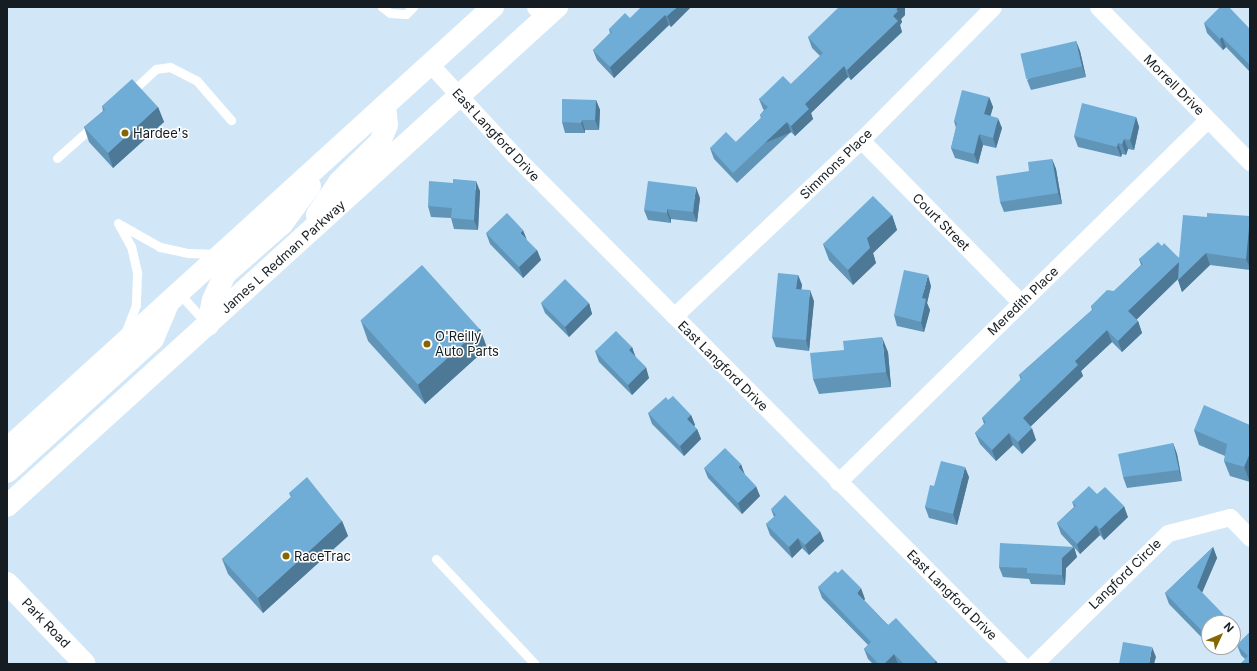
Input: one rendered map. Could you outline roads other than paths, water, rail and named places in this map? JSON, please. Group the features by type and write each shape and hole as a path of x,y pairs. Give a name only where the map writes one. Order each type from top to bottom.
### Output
{"main road":[{"path":"7,449 493,7"},
{"name":"James L Redman Parkway","path":"7,506 460,96 546,11"},
{"path":"300,241 339,182 380,142 387,125 385,105"},
{"path":"208,325 213,300 225,274 282,224 337,148"},
{"path":"7,472 153,339 174,297"},
{"name":"Park Road","path":"7,583 85,664"}],"street":[{"name":"Simmons Place","path":"674,316 861,140 993,7"},
{"name":"Morrell Drive","path":"1098,7 1250,162"},
{"name":"East Langford Drive","path":"430,64 514,155 838,482 1021,664"},
{"name":"Meredith Place","path":"838,482 1208,119"},
{"name":"Court Street","path":"861,140 1021,303"},
{"name":"Langford Circle","path":"1034,664 1168,532 1230,517 1250,538"}],"lane":[{"path":"382,7 390,13 406,14 413,7"},
{"path":"121,101 156,70 170,67 197,80 231,120"},
{"path":"57,158 103,117"},
{"path":"122,343 136,305 137,272 131,246 118,223 132,233 160,246 188,253 221,254"},
{"path":"174,297 208,325"},
{"path":"436,559 535,664"}],"place":[{"name":"Hardee's","path":"125,133"},
{"name":"O'Reilly Auto Parts","path":"427,344"},
{"name":"RaceTrac","path":"286,556"}]}
